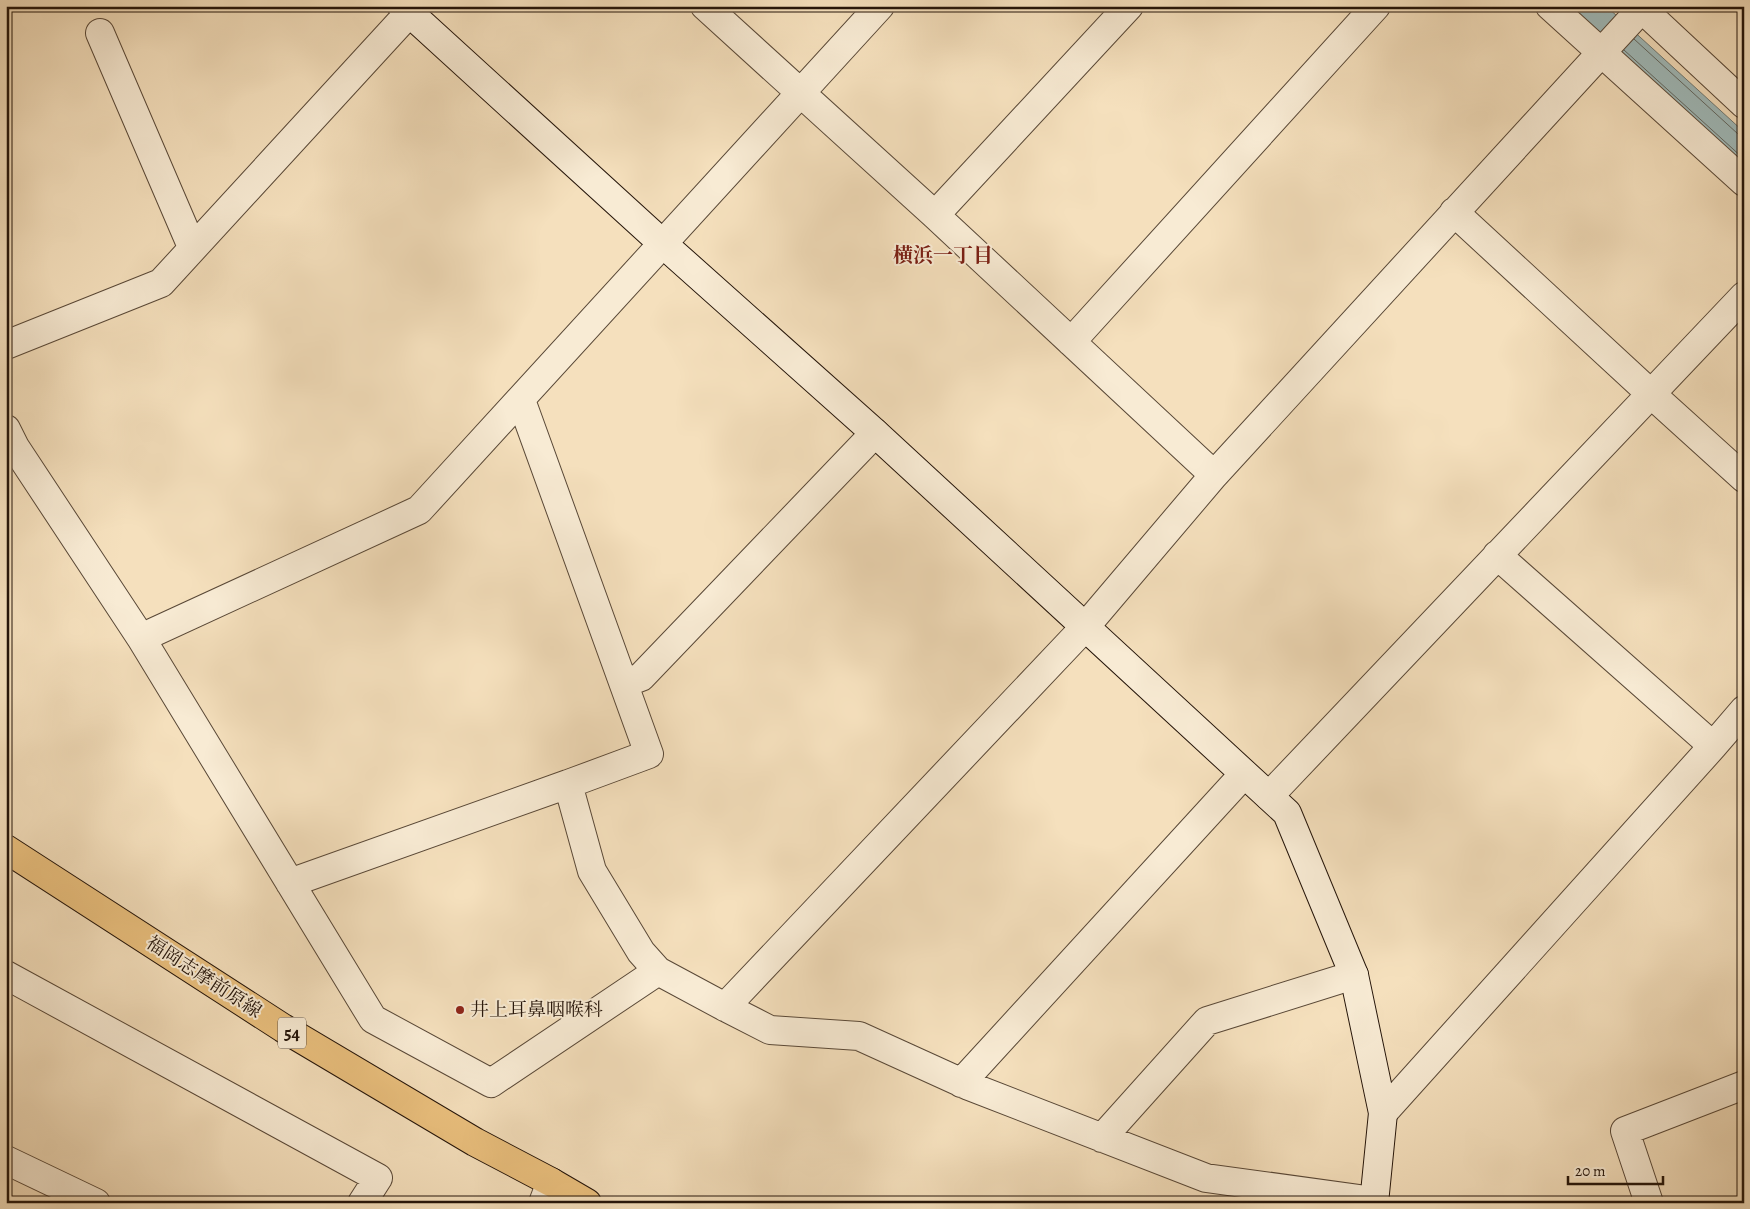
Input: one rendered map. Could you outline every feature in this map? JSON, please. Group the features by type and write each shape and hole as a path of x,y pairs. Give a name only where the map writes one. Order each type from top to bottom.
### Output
{"main road":[{"name":"福岡志摩前原線","path":"8,854 283,1028 475,1142 547,1192 587,1203"}],"street":[{"path":"705,6 935,215 1214,475"},
{"path":"141,638 419,510 880,6"},
{"path":"935,215 1129,6"},
{"path":"1071,342 1376,6"},
{"path":"1550,6 1744,182"},
{"path":"725,1007 1084,626 1214,475 1641,7 1744,104"},
{"path":"6,345 161,283 405,10 875,433 1287,813 1354,974 1383,1113 1374,1202 1206,1178 961,1083 859,1036 770,1030 725,1007 658,971 641,952 592,871 568,784"},
{"path":"100,34 192,247"},
{"path":"1454,212 1744,478"},
{"path":"1269,796 1744,296"},
{"path":"290,883 649,754 521,400"},
{"path":"6,429 15,447 141,638 373,1019 491,1083 658,971"},
{"path":"624,683 641,677 875,433"},
{"path":"1497,555 1713,746"},
{"path":"1383,1113 1744,710"},
{"path":"961,1083 1244,774"},
{"path":"1102,1138 1207,1021 1354,974"},
{"path":"6,975 378,1178 362,1203"},
{"path":"1649,1203 1625,1130 1744,1085"},
{"path":"6,1160 96,1203"}],"water":[{"path":"1570,6 1606,6 1744,132 1744,166"}],"place":[{"name":"井上耳鼻咽喉科","path":"460,1010"}],"district":[{"name":"横浜一丁目","path":"943,255"}]}
